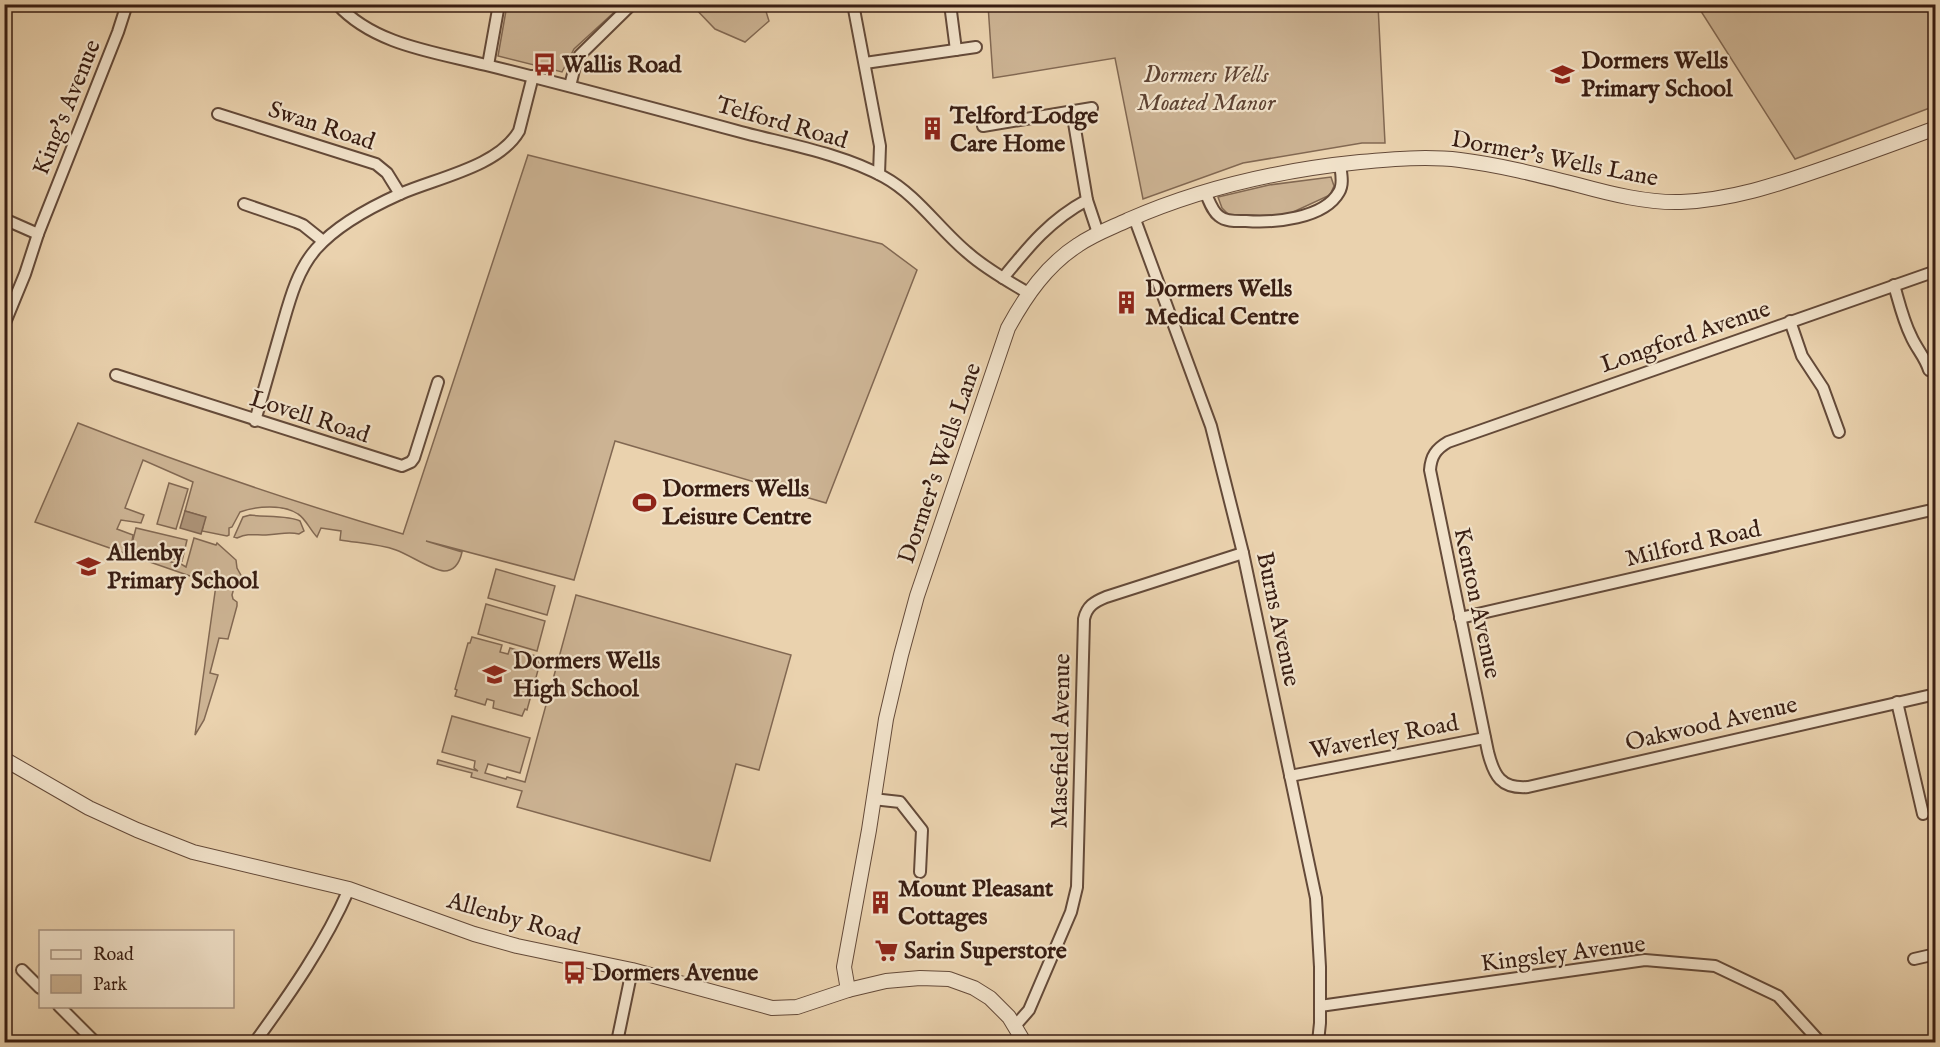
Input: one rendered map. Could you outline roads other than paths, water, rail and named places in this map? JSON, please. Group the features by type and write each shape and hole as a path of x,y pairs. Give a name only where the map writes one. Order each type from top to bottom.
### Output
{"street":[{"name":"King's Avenue","path":"4,325 127,4"},
{"name":"Telford Road","path":"337,4 353,20 378,34 411,46 821,153 879,174 895,183 968,254 1028,293"},
{"path":"488,65 499,4"},
{"path":"570,86 580,54 632,4"},
{"path":"854,4 880,146 879,174"},
{"path":"950,4 956,50"},
{"path":"865,63 976,47"},
{"path":"255,421 296,283 308,259 323,242 359,216 400,194 477,164 508,144 519,131 533,76"},
{"path":"983,126 1092,108"},
{"path":"1072,111 1087,200 1098,233"},
{"name":"Swan Road","path":"218,114 376,164 387,173 400,194"},
{"name":"Dormer's Wells Lane","path":"1340,165 1402,159 1456,159 1502,166 1629,197 1663,201 1696,201 1735,195 1784,182 1935,128"},
{"path":"1205,192 1217,214 1224,219 1262,223 1284,221 1317,210 1336,196 1341,188 1340,165"},
{"name":"Dormer’s Wells Lane","path":"848,990 844,967 886,719 917,596 1003,341 1028,293 1060,258 1098,233 1134,217 1181,199 1263,177 1340,165"},
{"path":"1003,278 1045,229 1087,200"},
{"path":"244,204 296,222 323,242"},
{"name":"Burns Avenue","path":"1134,217 1211,426 1243,553 1318,914 1320,1006 1318,1042"},
{"path":"4,219 38,234"},
{"name":"Longford Avenue","path":"1448,442 1935,271"},
{"path":"1894,285 1908,330 1925,357 1929,370"},
{"path":"1790,321 1802,356 1823,388 1839,432"},
{"name":"Lovell Road","path":"116,375 402,466 414,458 438,382"},
{"name":"Kenton Avenue","path":"1448,442 1432,457 1430,477 1485,738 1491,763 1498,777"},
{"name":"Milford Road","path":"1460,618 1935,509"},
{"name":"Masefield Avenue","path":"1015,1026 1029,1010 1071,912 1077,887 1086,612 1092,604 1106,597 1243,553"},
{"name":"Oakwood Avenue","path":"1498,777 1513,787 1528,787 1935,693"},
{"path":"1897,702 1923,814"},
{"name":"Waverley Road","path":"1290,776 1485,738"},
{"name":"Allenby Road","path":"4,759 89,808 193,852 349,889 505,943 632,970 772,1008 797,1007 848,990 907,979 932,977 949,979 966,984 997,1004 1015,1026 1024,1042"},
{"path":"873,799 900,802 922,830 920,872"},
{"path":"255,1042 286,999 321,943 349,889"},
{"path":"1914,959 1935,954"},
{"name":"Kingsley Avenue","path":"1320,1006 1645,960 1715,966 1778,996 1818,1042"},
{"path":"22,970 39,987"},
{"path":"617,1042 632,970"},
{"path":"61,1008 95,1042"}],"place":[{"name":"Wallis Road","path":"544,64"},
{"name":"Dormers Wells Primary School","path":"1563,74"},
{"name":"Telford Lodge Care Home","path":"932,129"},
{"name":"Dormers Wells Medical Centre","path":"1127,302"},
{"name":"Dormers Wells Leisure Centre","path":"644,502"},
{"name":"Allenby Primary School","path":"89,566"},
{"name":"Dormers Wells High School","path":"495,674"},
{"name":"Mount Pleasant Cottages","path":"880,902"},
{"name":"Sarin Superstore","path":"886,950"},
{"name":"Dormers Avenue","path":"574,972"}],"park label":[{"name":"Dormers Wells Moated Manor","path":"1206,88"}]}
